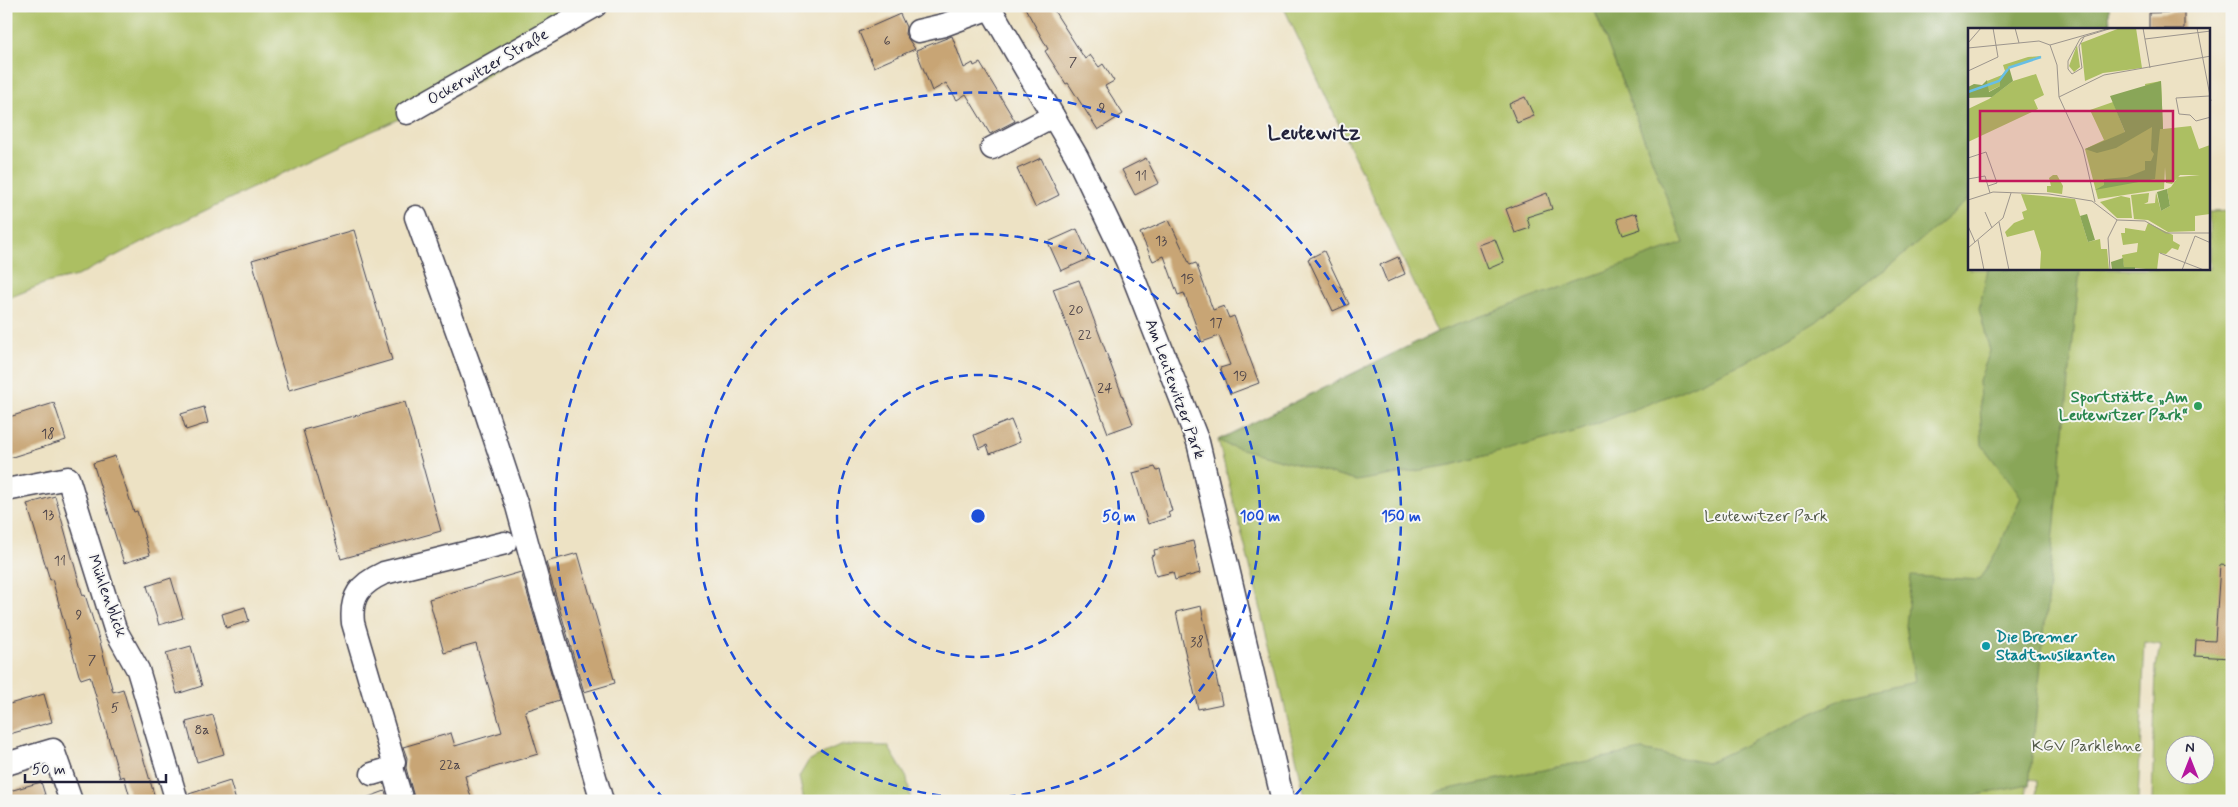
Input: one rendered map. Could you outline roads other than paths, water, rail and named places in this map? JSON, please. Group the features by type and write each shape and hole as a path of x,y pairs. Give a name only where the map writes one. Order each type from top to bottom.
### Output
{"street":[{"name":"Ockerwitzer Straße","path":"407,113 595,6"},
{"path":"918,31 944,25 990,7"},
{"name":"Am Leutewitzer Park","path":"990,7 1077,157 1127,261 1198,442 1219,523 1283,801"},
{"path":"992,148 1052,116"},
{"path":"416,217 484,406 517,506 602,801"},
{"name":"Mühlenblick","path":"6,490 68,478 115,629 138,670 177,801"},
{"path":"402,801 382,771 394,762 353,623 353,605 357,594 370,579 384,572 505,543"},
{"path":"6,764 53,750 71,801"}],"place":[{"name":"Sportstätte „Am Leutewitzer Park“","path":"2198,406"},
{"name":"Die Bremer Stadtmusikanten","path":"1986,646"}],"district":[{"name":"Leutewitz","path":"1314,133"}],"park label":[{"name":"Leutewitzer Park","path":"1766,516"},
{"name":"KGV Parklehne","path":"2087,746"}]}
